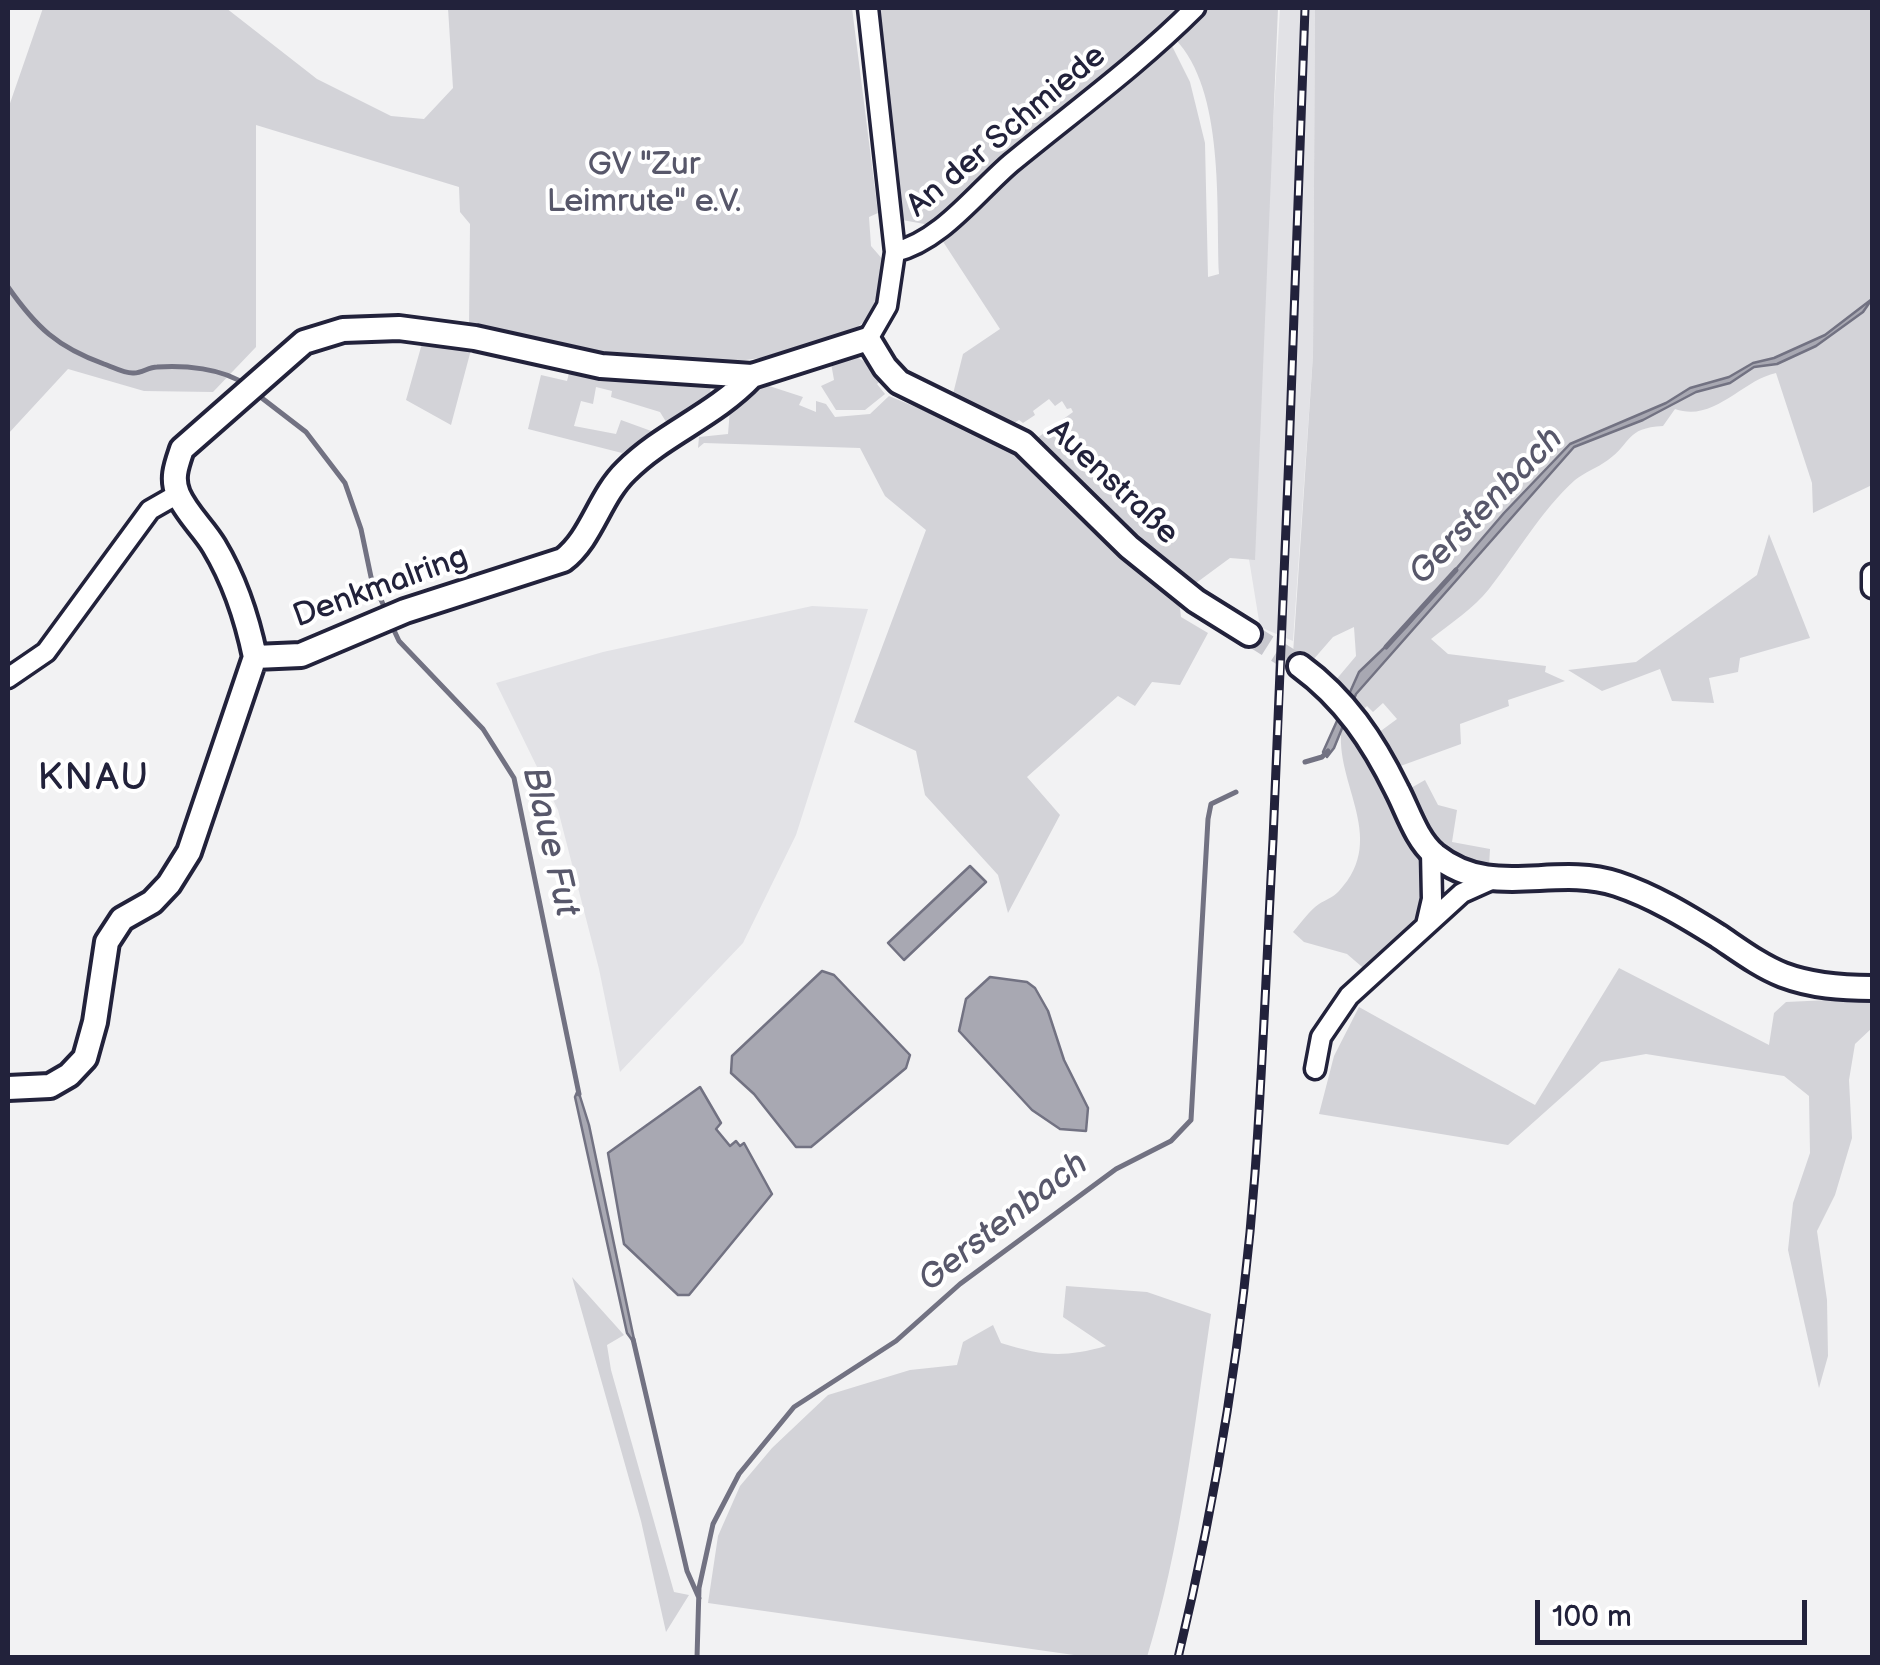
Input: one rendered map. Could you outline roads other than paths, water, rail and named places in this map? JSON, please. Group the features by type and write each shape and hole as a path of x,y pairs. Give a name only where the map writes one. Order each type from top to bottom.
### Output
{"street":[{"path":"868,8 895,252 887,306 868,340"},
{"name":"An der Schmiede","path":"895,252 914,248 935,232 1008,166 1134,66 1195,8"},
{"name":"Denkmalring","path":"752,376 729,400 630,467 606,496 575,551 563,560 405,611 301,655 254,658 249,627 233,581 178,494 174,470 182,448 304,342 323,334 399,328 475,338 601,366 752,376 868,340"},
{"name":"Auenstraße","path":"868,340 899,382 1023,443 1130,546 1196,601 1249,634"},
{"path":"8,678 46,652 150,510 178,494"},
{"path":"1872,574 1872,588"},
{"path":"8,1088 50,1086 69,1075 85,1058 95,1022 107,942 122,919 152,902 170,884 189,852 254,658"},
{"path":"1300,666 1356,718 1431,851 1456,870 1491,880 1552,876 1614,883 1689,918 1784,975 1831,988 1872,988"},
{"path":"1426,925 1432,899 1431,851"},
{"path":"1315,1069 1320,1037 1349,996 1462,893 1491,880"}],"waterway":[{"name":"Blaue Fut","path":"8,287 49,334 73,350 119,370 137,373 157,367 203,369 246,385"},
{"name":"Blaue Fut","path":"254,392 306,432 345,483 361,529 371,577 386,611"},
{"name":"Gerstenbach","path":"1386,647 1456,570"},
{"name":"Blaue Fut","path":"392,626 399,641 483,729 514,778 579,1094"},
{"name":"Gerstenbach","path":"1305,762 1328,751"},
{"name":"Gerstenbach","path":"697,1658 699,1588 713,1524 739,1474 794,1407 896,1341 960,1284 1116,1169 1171,1141 1191,1120 1208,819 1211,804 1236,792"},
{"name":"Blaue Fut","path":"633,1339 687,1571 699,1598"}],"tunnel":[{"path":"1249,634 1300,666"}],"railway":[{"path":"1178,1658 1226,1417 1255,1173 1278,736 1305,8"}],"district":[{"name":"KNAU","path":"94,779"}],"park label":[{"name":"GV \"Zur Leimrute\" e.V.","path":"644,184"}]}
